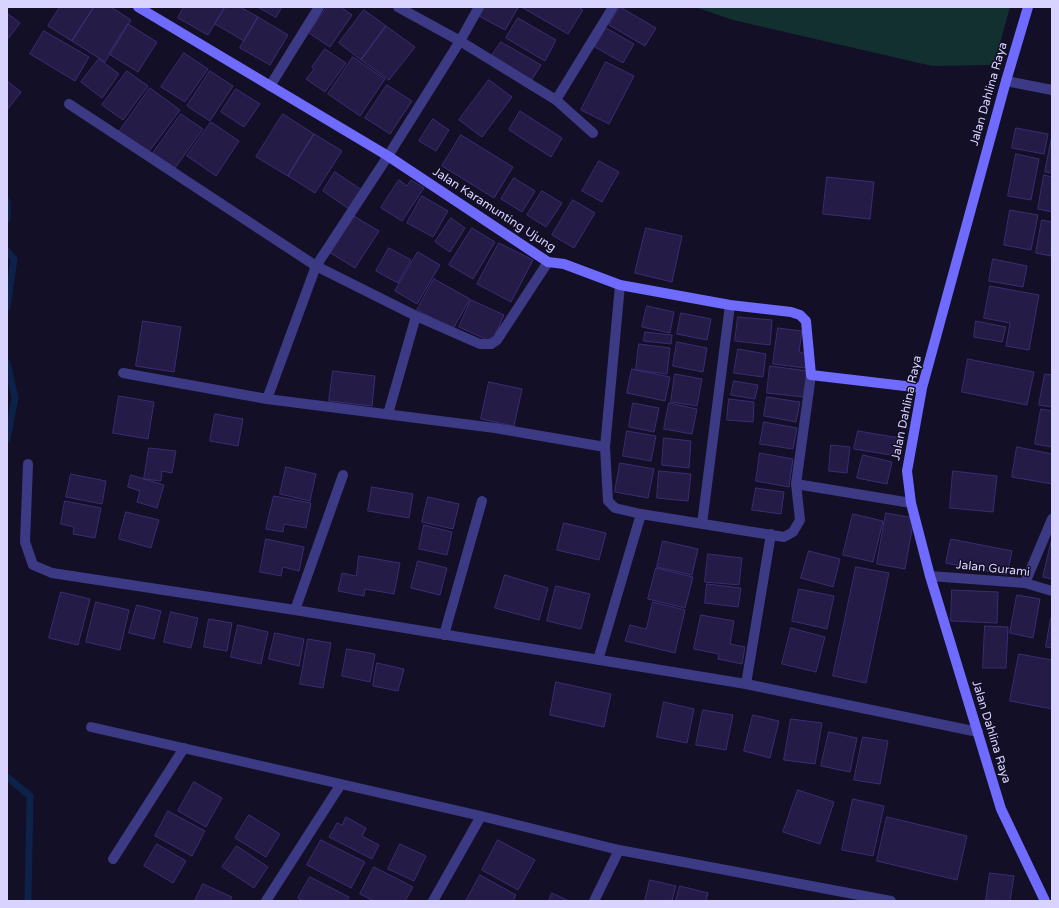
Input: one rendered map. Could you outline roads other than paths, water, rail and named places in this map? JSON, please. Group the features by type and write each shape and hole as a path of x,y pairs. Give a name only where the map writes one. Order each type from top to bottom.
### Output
{"street":[{"name":"Jalan Karamunting Ujung","path":"138,7 388,156 548,262 564,264 620,285 730,305 791,312 803,318 806,322 809,336 811,375"},
{"path":"270,86 320,7"},
{"path":"398,7 460,40 556,100 593,133"},
{"path":"267,399 316,266 388,156 479,7"},
{"path":"556,100 613,7"},
{"name":"Jalan Dahlina Raya","path":"1028,7 1006,81 922,388 907,471 911,503 930,576 1001,809 1045,901"},
{"path":"1006,81 1052,90"},
{"path":"69,104 316,266 416,316 480,344 491,344 497,340 548,262"},
{"path":"620,285 605,447 608,501 615,508 641,514 784,537 793,532 800,520 796,484 811,375 922,388"},
{"path":"702,524 730,305"},
{"path":"388,414 416,316"},
{"path":"123,372 267,399 495,428 605,447"},
{"path":"28,464 25,542 33,565 52,574 295,610 746,684 978,732"},
{"path":"295,610 343,475"},
{"path":"796,484 911,503"},
{"path":"444,635 482,501"},
{"path":"598,660 641,514"},
{"path":"1025,583 1052,519"},
{"path":"746,684 771,534"},
{"name":"Jalan Gurami","path":"930,576 1025,583 1052,592"},
{"path":"91,727 481,816 619,850 891,901"},
{"path":"112,859 184,748"},
{"path":"266,901 341,784"},
{"path":"433,901 481,816"},
{"path":"594,901 619,850"}],"waterway":[{"path":"7,202 7,219"},
{"path":"7,251 14,259 7,307"},
{"path":"7,363 15,398 7,439"},
{"path":"7,777 30,796 28,901"}]}
